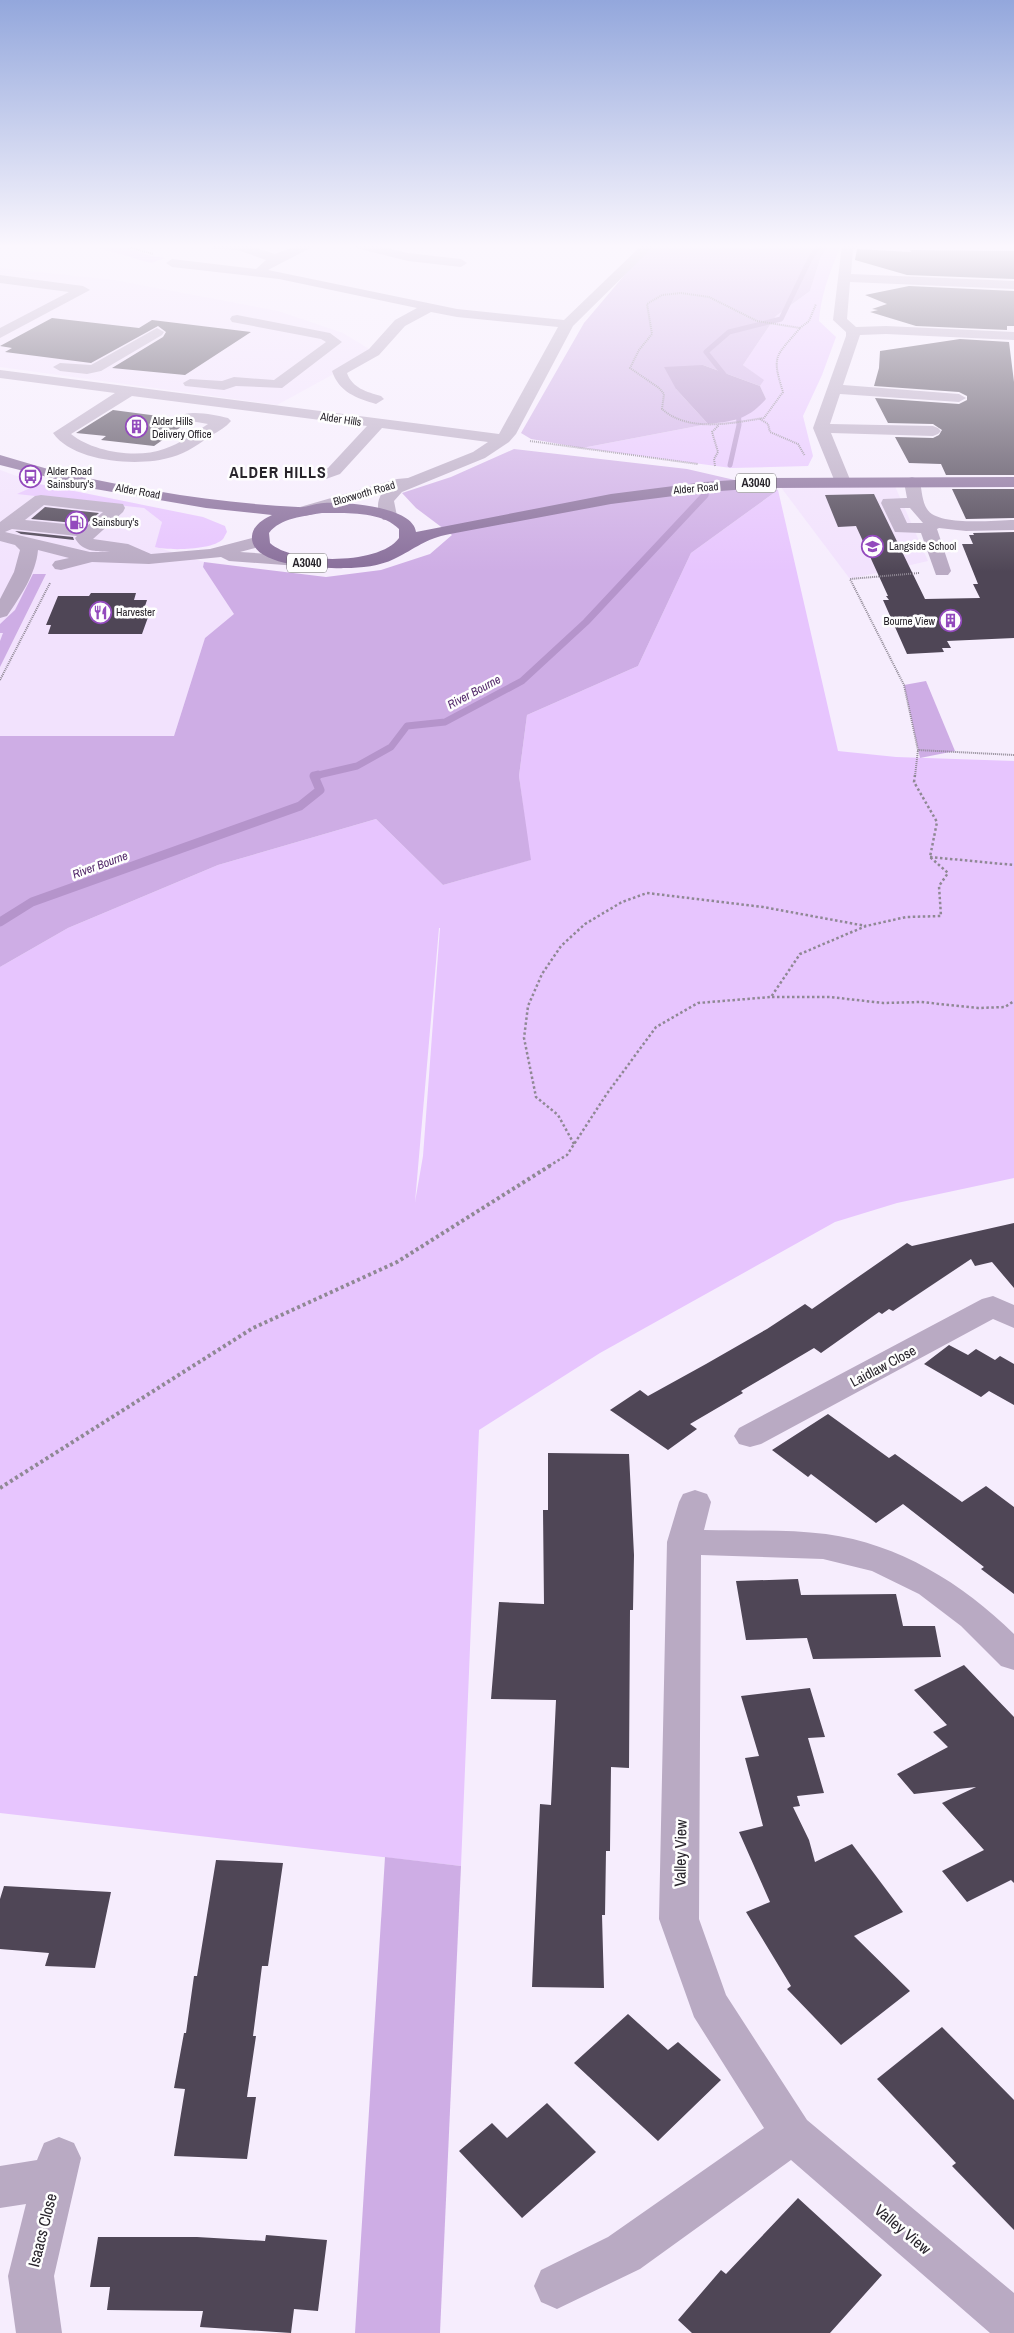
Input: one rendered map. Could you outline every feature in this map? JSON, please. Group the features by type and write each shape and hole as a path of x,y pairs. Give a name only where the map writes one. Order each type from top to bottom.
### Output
{"main road":[{"name":"Alder Road","path":"0,460 36,471 104,485 218,504 265,510 303,511"},
{"name":"Alder Road","path":"401,547 425,534 662,491 766,483 1014,482"},
{"name":"Alder Road","path":"218,504 252,523 260,538"},
{"name":"A3040","path":"393,517 352,508 303,511 275,520 266,526 260,538 273,554 298,562 329,564 358,562 384,556 401,547"},
{"name":"Alder Road","path":"393,517 441,522 501,521"},
{"path":"393,517 406,526 408,533 408,539 401,547"}],"street":[{"path":"18,377 42,365 82,370 93,369 119,354"},
{"path":"180,382 224,386 234,381 277,386 319,354"},
{"path":"371,354 339,371 341,380 350,390 376,399"},
{"name":"Bloxworth Road","path":"303,511 422,477 479,455 504,438 550,354"},
{"path":"843,482 822,428 847,354"},
{"name":"Alder Hills","path":"0,374 103,388 124,400 504,438"},
{"path":"103,388 123,375"},
{"path":"835,388 959,396"},
{"path":"124,400 102,406 61,433 66,440 90,450 142,458 167,454 223,422 174,415"},
{"path":"326,474 334,471 377,424"},
{"path":"822,428 933,431"},
{"name":"Bloxworth Road","path":"393,517 385,508 388,495 422,477"},
{"path":"912,482 916,503 923,516 931,525 942,571"},
{"path":"3,529 41,500 118,509 84,538 86,542 94,546 122,548 149,559"},
{"path":"916,503 889,503 901,528 931,525 1014,525"},
{"path":"3,529 91,532"},
{"path":"3,529 25,550"},
{"path":"211,554 260,538"},
{"path":"0,612 6,605 17,581 25,550"},
{"path":"10,558 25,550 92,558 149,559 211,554 298,562"},
{"path":"61,565 92,558"},
{"path":"0,597 17,581"},
{"name":"Laidlaw Close","path":"750,1436 993,1306 1014,1318"},
{"name":"Valley View","path":"695,1502 684,1542 679,1919 709,2004 792,2134 1014,2323"},
{"path":"684,1542 827,1547 898,1567 934,1586 976,1618 1014,1656"},
{"path":"557,2286 624,2253 792,2134"},
{"name":"Isaacs Close","path":"0,2187 57,2168 31,2276 39,2333"}],"path":[{"path":"637,354 630,368 659,388 664,394 662,409 667,417 688,422 727,423"},
{"path":"715,466 714,459 718,452 712,432 716,426 764,418 783,392 776,370 776,357 779,354"},
{"path":"759,419 768,424 770,432 798,444 802,454 809,458"},
{"path":"504,438 705,465"},
{"path":"0,680 61,565"},
{"path":"930,857 937,822 914,782 918,750 904,685 850,579 942,571"},
{"path":"918,750 1014,755"},
{"path":"930,857 1014,865"},
{"path":"771,996 800,954 866,926 906,917 941,916 939,886 948,873 930,857"},
{"path":"574,1144 558,1115 536,1097 524,1038 528,1006 542,974 561,946 585,924 622,902 647,893 764,907 866,926"},
{"path":"0,1488 253,1328 397,1262 567,1155 611,1088 656,1028 698,1003 771,996 830,997 882,1003 922,1002 978,1008 1005,1007 1014,1001"}],"shaded area":[{"path":"0,354 371,354 277,405 0,367"},
{"path":"566,354 750,354 743,365 764,380 760,386 703,365 676,389 708,424 582,448 531,439 521,433"},
{"path":"750,354 830,354 803,416 813,456 808,466 731,468 582,448 736,420 766,399 760,386 763,380 743,365"},
{"path":"703,365 760,386 766,399 753,411 740,418 708,424 676,389 664,367"},
{"path":"514,449 687,469 778,490 691,553 638,666 527,715 519,776 531,860 443,885 376,819 218,865 68,928 0,967 0,736 174,736 205,638 234,614 203,567 204,562 326,577 381,570 430,554 452,535 416,508 402,493 451,477"},
{"path":"0,470 39,484 139,504 162,522 156,547 204,562 203,567 235,614 205,638 174,736 0,736"},
{"path":"39,484 203,517 225,526 227,532 218,543 201,547 180,549 155,547 162,522 144,508 17,494"},
{"name":"Langside School","path":"894,484 928,561 850,579 780,486"},
{"path":"778,490 838,751 896,757 1014,761 1014,1178 897,1203 835,1222 600,1353 479,1430 461,1866 0,1813 0,967 68,928 218,865 376,819 443,885 530,860 519,776 527,715 638,666 691,553","holes":["440,928 423,1156 415,1202"]},
{"path":"33,574 46,574 0,667 0,641 3,633 0,633 0,624 15,610"},
{"path":"926,681 955,751 920,758 904,685"},
{"path":"385,1857 461,1866 440,2333 355,2333"}],"building":[{"path":"20,354 108,354 91,363"},
{"path":"135,354 217,354 185,375 112,368"},
{"path":"880,354 1010,354 1014,382 1014,475 946,475 941,464 909,463 895,437 933,438 939,435 942,430 933,424 888,423 875,398 959,404 967,400 967,396 959,392 874,386 879,368"},
{"name":"Alder Hills Delivery Office","path":"113,410 181,419 188,422 154,446 101,440 106,436 76,433"},
{"path":"952,489 1014,489 1014,518 966,519"},
{"path":"874,494 925,599 980,598 973,584 978,584 962,544 973,544 969,535 974,535 973,533 1014,532 1014,638 947,641 951,648 942,648 944,652 907,654 883,600 889,600 886,596 888,596 856,526 838,527 825,495"},
{"path":"45,507 99,513 86,524 31,519"},
{"path":"15,531 73,537 74,540 21,534"},
{"name":"Harvester","path":"91,593 136,593 134,600 147,600 144,609 151,609 142,634 48,634 51,625 46,625 58,596 89,596"},
{"path":"1014,1223 1014,1288 992,1262 975,1266 971,1259 893,1311 889,1309 882,1314 879,1312 821,1353 814,1348 741,1391 743,1393 690,1424 697,1429 668,1450 610,1410 640,1390 648,1396 767,1329 805,1304 812,1309 907,1243 912,1246"},
{"path":"949,1345 968,1355 976,1349 995,1360 1000,1356 1014,1364 1014,1405 989,1391 981,1397 924,1364"},
{"path":"828,1414 889,1458 895,1454 962,1502 986,1486 1014,1507 1014,1594 981,1569 984,1567 903,1504 876,1523 811,1474 808,1477 772,1450"},
{"path":"548,1453 629,1454 634,1555 633,1610 630,1610 629,1768 611,1767 610,1851 606,1851 605,1915 602,1915 604,1988 532,1987 540,1804 551,1805 556,1700 491,1699 499,1602 544,1604 543,1510 548,1510"},
{"path":"798,1579 801,1595 896,1594 903,1626 935,1626 941,1657 813,1659 807,1638 746,1640 736,1581"},
{"path":"964,1665 1014,1717 1014,1883 1011,1880 967,1902 942,1871 984,1850 942,1803 976,1787 914,1794 897,1774 948,1747 933,1732 947,1725 914,1690"},
{"path":"810,1688 825,1737 808,1738 824,1793 797,1796 800,1806 793,1807 809,1840 815,1862 852,1844 903,1912 854,1936 910,1991 841,2045 787,1989 791,1986 746,1912 770,1902 739,1832 763,1826 745,1758 759,1756 741,1696"},
{"path":"216,1860 283,1863 268,1966 262,1966 253,2036 256,2036 247,2097 256,2097 247,2159 174,2156 185,2089 174,2088 184,2033 186,2033 194,1976 197,1976"},
{"path":"4,1886 111,1892 95,1968 45,1966 49,1953 0,1949 0,1899"},
{"path":"628,2014 668,2050 678,2042 721,2080 658,2141 574,2063"},
{"path":"942,2027 1014,2100 1014,2230 952,2166 956,2163 877,2079"},
{"path":"547,2103 596,2152 522,2218 459,2151 492,2123 507,2138"},
{"path":"798,2198 882,2275 830,2333 692,2333 678,2320 721,2270 726,2274"},
{"path":"266,2235 327,2240 318,2311 294,2309 291,2333 200,2327 203,2311 107,2310 110,2287 90,2287 98,2237 197,2237 265,2241"}],"waterway":[{"name":"River Bourne","path":"707,354 730,382"},
{"name":"River Bourne","path":"730,465 739,425 738,406"},
{"name":"River Bourne","path":"314,776 357,766 391,747 407,726 445,722 522,681 586,622 705,495"},
{"name":"River Bourne","path":"314,776 318,775"},
{"name":"River Bourne","path":"0,922 32,902 300,806 320,790 314,776"}],"place":[{"name":"Alder Hills Delivery Office","path":"136,427"},
{"name":"Alder Road Sainsbury's","path":"31,477"},
{"name":"Sainsbury's","path":"76,522"},
{"name":"Langside School","path":"873,546"},
{"name":"Harvester","path":"100,612"},
{"name":"Bourne View","path":"951,621"}],"district":[{"name":"ALDER HILLS","path":"278,472"}]}
